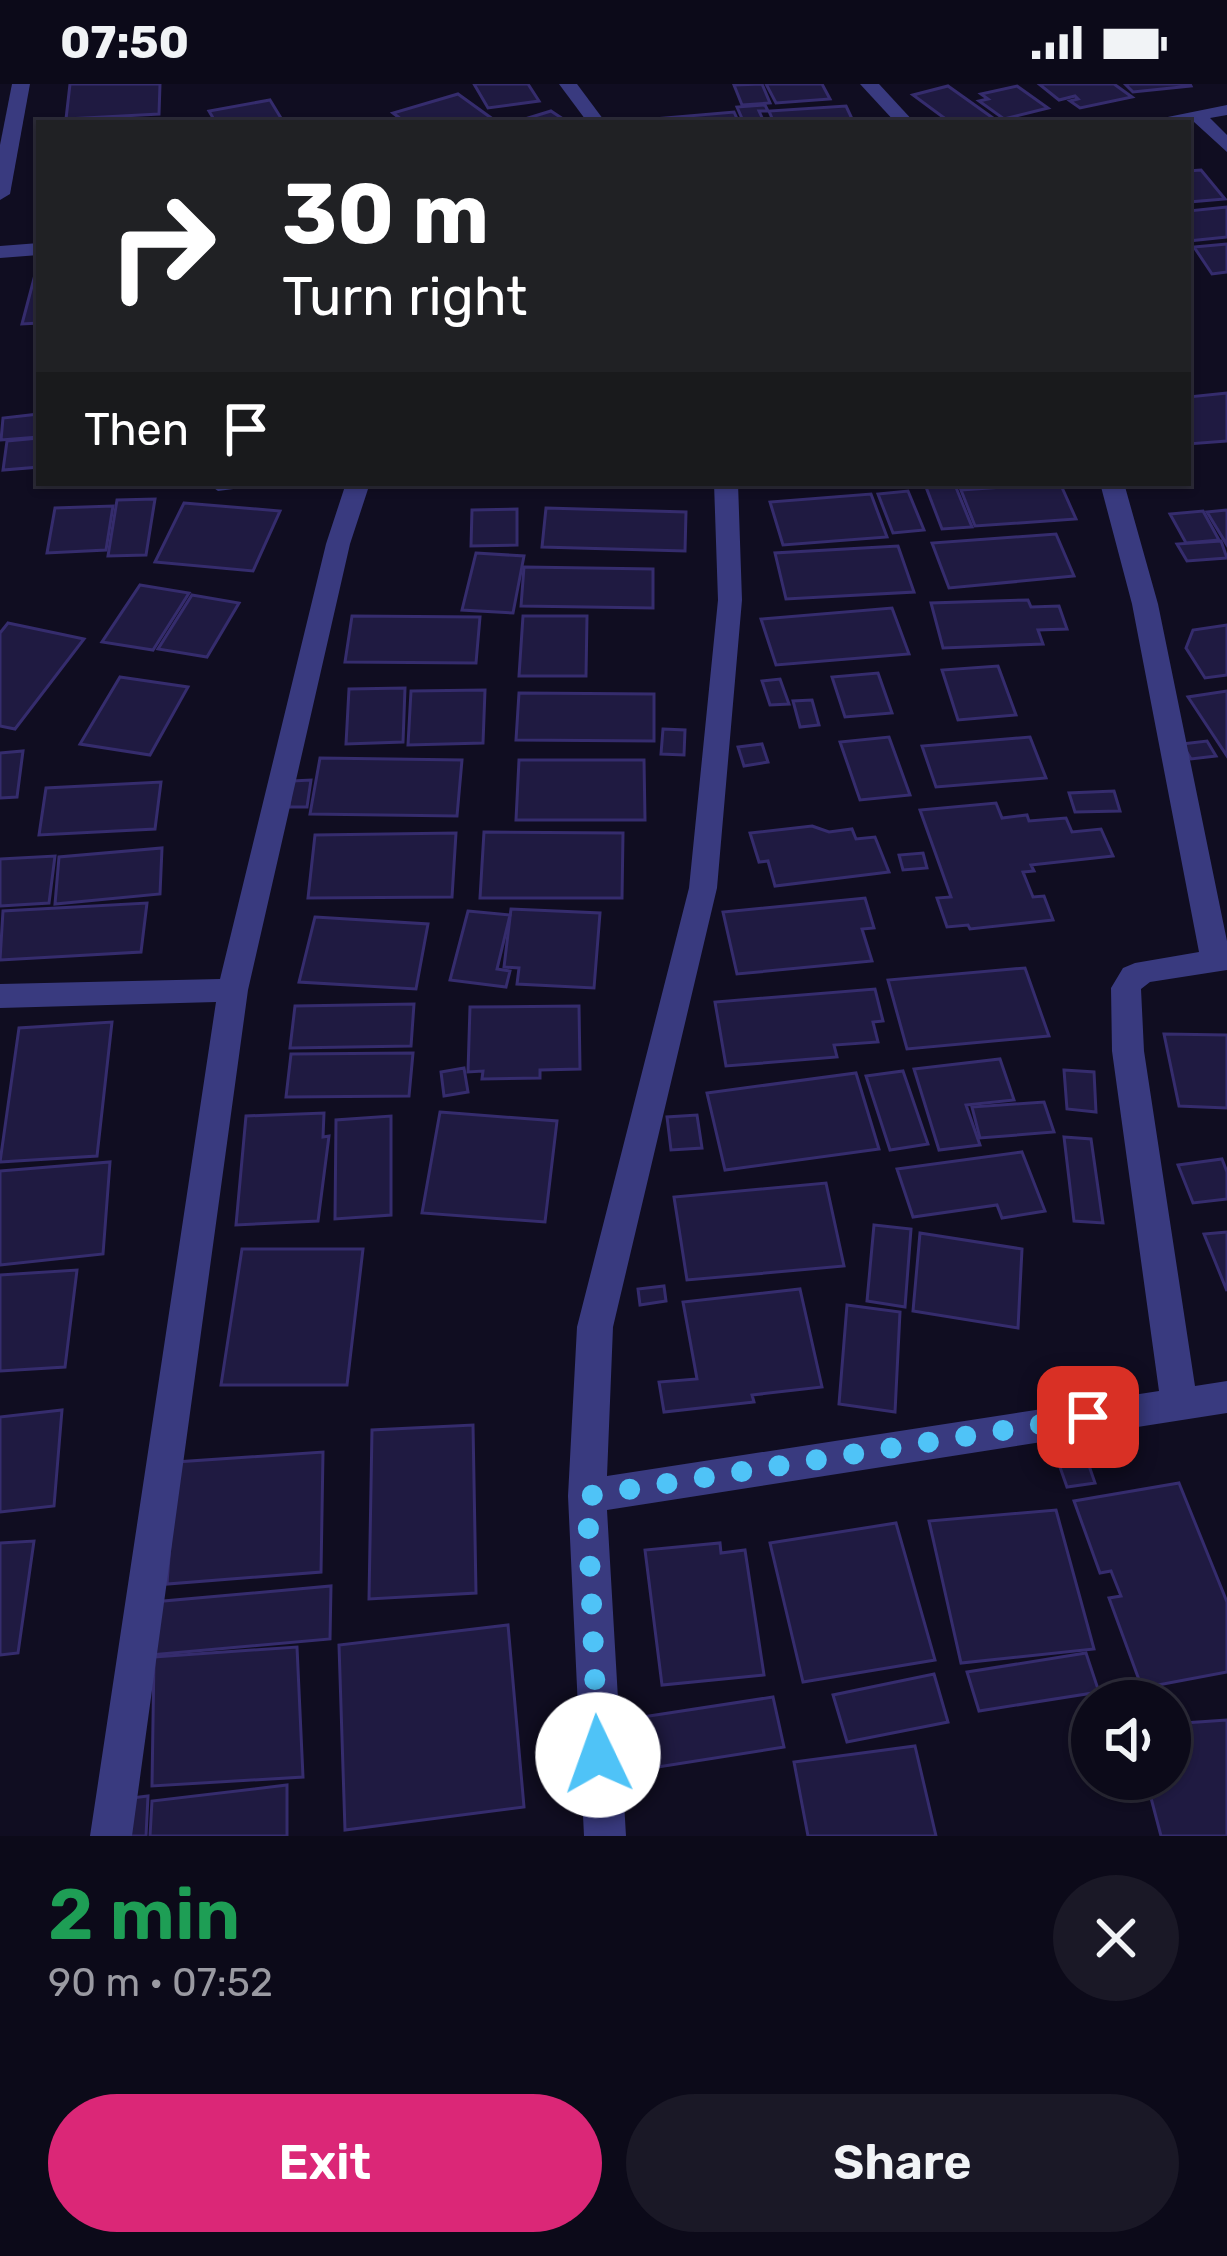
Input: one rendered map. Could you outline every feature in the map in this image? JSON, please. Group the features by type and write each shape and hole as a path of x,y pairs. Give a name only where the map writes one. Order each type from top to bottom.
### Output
{"street":[{"path":"0,194 21,84"},
{"path":"568,84 595,120"},
{"path":"869,84 903,120"},
{"path":"1163,120 1227,110"},
{"path":"1196,114 1227,146"},
{"path":"0,252 36,249"},
{"path":"111,1836 233,990 338,544 357,486"},
{"path":"605,1836 587,1496 595,1327 703,888 730,600 726,486"},
{"path":"1113,486 1145,604 1222,960 1146,971 1134,976 1126,988 1127,1051 1179,1402"},
{"path":"0,996 233,990"},
{"path":"587,1496 1227,1397"}],"building":[{"path":"70,84 160,84 159,114 66,119"},
{"path":"474,84 528,84 539,101 488,108"},
{"path":"762,84 770,103 742,105 734,85"},
{"path":"766,84 822,84 830,99 776,103"},
{"path":"1039,84 1114,84 1132,97 1080,108 1070,101 1078,99 1075,96 1059,100"},
{"path":"1125,84 1190,84 1191,86 1133,92"},
{"path":"948,86 996,120 947,120 913,95"},
{"path":"1017,86 1048,108 1004,119 979,101 988,99 981,94"},
{"path":"458,94 494,120 402,120 393,113"},
{"path":"270,100 282,120 214,120 209,111"},
{"path":"765,105 768,111 759,111 763,120 743,120 737,107"},
{"path":"846,106 853,120 773,120 769,111"},
{"path":"551,111 564,120 522,120"},
{"path":"734,112 738,120 642,120"},
{"path":"1201,170 1225,199 1191,202 1191,171"},
{"path":"1227,207 1227,237 1191,241 1191,211"},
{"path":"1227,244 1227,272 1212,274 1194,247"},
{"path":"36,271 36,323 22,324"},
{"path":"1227,393 1227,441 1191,444 1191,397"},
{"path":"36,414 36,437 1,440 3,418"},
{"path":"36,438 36,467 3,470 7,441"},
{"path":"955,486 972,527 942,529 926,487"},
{"path":"1061,486 1076,519 975,526 961,490"},
{"path":"908,491 924,530 893,533 878,494"},
{"path":"871,494 887,537 783,545 770,502"},
{"path":"155,499 146,555 108,556 117,500"},
{"path":"184,503 280,511 253,571 155,562"},
{"path":"113,506 106,550 47,553 55,508"},
{"path":"546,508 686,512 685,551 542,547"},
{"path":"517,509 517,545 471,546 472,510"},
{"path":"1203,511 1219,540 1186,543 1170,514"},
{"path":"1227,511 1227,545 1207,512"},
{"path":"1056,534 1074,576 949,588 932,543"},
{"path":"1221,541 1227,558 1187,561 1177,544"},
{"path":"898,546 914,592 786,599 775,553"},
{"path":"476,553 524,556 513,613 462,610"},
{"path":"524,567 653,569 653,608 521,606"},
{"path":"140,585 189,593 153,650 102,642"},
{"path":"192,595 239,603 207,657 158,649"},
{"path":"1028,600 1031,607 1059,606 1067,629 1038,630 1043,644 943,648 931,603"},
{"path":"892,608 909,654 776,665 761,619"},
{"path":"352,616 480,617 476,663 345,662"},
{"path":"523,616 587,616 586,676 519,676"},
{"path":"8,623 84,639 15,729 0,726 0,633"},
{"path":"1227,625 1227,675 1205,678 1186,648 1193,630"},
{"path":"998,666 1016,715 958,720 942,670"},
{"path":"878,673 892,713 845,717 832,677"},
{"path":"120,677 188,687 150,755 80,744"},
{"path":"780,679 789,704 770,705 762,681"},
{"path":"405,688 403,742 346,744 349,689"},
{"path":"485,690 483,743 408,745 411,691"},
{"path":"1227,691 1227,756 1188,697"},
{"path":"519,693 654,694 654,741 516,740"},
{"path":"812,700 819,725 800,727 793,701"},
{"path":"663,729 685,730 684,755 661,754"},
{"path":"889,737 910,795 860,800 840,742"},
{"path":"1030,737 1046,778 936,787 922,746"},
{"path":"1207,741 1216,756 1191,759 1182,744"},
{"path":"762,744 768,762 744,766 738,747"},
{"path":"23,751 17,797 0,798 0,753"},
{"path":"320,758 462,760 457,816 310,814"},
{"path":"519,760 644,760 645,820 516,820"},
{"path":"311,780 307,807 289,807 292,781"},
{"path":"161,782 155,829 39,835 46,788"},
{"path":"1114,791 1120,811 1075,812 1069,793"},
{"path":"996,803 1002,818 1066,818 1072,832 1101,829 1113,856 1031,865 1034,871 1023,872 1033,897 1044,896 1053,920 947,927 937,898 951,897 920,810"},
{"path":"812,826 829,832 852,829 856,839 875,837 889,872 775,886 768,861 759,862 750,833"},
{"path":"484,832 623,833 622,898 480,898"},
{"path":"456,833 452,897 308,898 315,835"},
{"path":"162,848 160,894 55,904 59,857"},
{"path":"923,853 927,868 903,870 899,855"},
{"path":"55,856 49,903 0,906 0,859"},
{"path":"865,898 874,928 862,929 872,961 737,974 723,912"},
{"path":"147,903 141,952 0,960 3,911"},
{"path":"511,909 600,913 594,988 517,984 519,968 504,967"},
{"path":"468,911 510,915 497,969 510,971 506,987 450,980"},
{"path":"315,917 428,924 416,989 299,982"},
{"path":"1025,968 1049,1036 907,1049 888,980"},
{"path":"875,989 883,1021 873,1022 878,1042 834,1045 837,1057 726,1066 715,1002"},
{"path":"414,1004 411,1046 290,1048 295,1006"},
{"path":"579,1006 580,1069 540,1070 540,1078 482,1079 483,1071 468,1072 470,1007"},
{"path":"112,1022 97,1156 0,1162 19,1028"},
{"path":"1164,1034 1227,1035 1227,1108 1179,1106"},
{"path":"413,1053 409,1096 286,1097 291,1054"},
{"path":"1000,1059 1014,1100 966,1105 980,1145 939,1150 914,1069"},
{"path":"464,1068 468,1092 444,1096 441,1072"},
{"path":"1064,1070 1094,1072 1096,1112 1067,1109"},
{"path":"903,1071 928,1144 890,1150 866,1076"},
{"path":"856,1073 879,1149 725,1170 707,1093"},
{"path":"1044,1102 1054,1132 980,1138 972,1107"},
{"path":"440,1112 557,1121 545,1222 422,1213"},
{"path":"324,1113 323,1137 329,1136 318,1221 236,1225 246,1116"},
{"path":"697,1115 702,1148 671,1150 667,1117"},
{"path":"391,1116 391,1215 335,1219 336,1120"},
{"path":"1064,1137 1091,1139 1103,1223 1074,1221"},
{"path":"1022,1152 1045,1211 1002,1218 997,1205 913,1217 897,1169"},
{"path":"1222,1159 1227,1199 1193,1203 1178,1165"},
{"path":"110,1162 103,1254 0,1265 0,1171"},
{"path":"826,1183 844,1266 687,1280 674,1197"},
{"path":"874,1225 911,1229 905,1307 867,1301"},
{"path":"1227,1232 1227,1291 1204,1234"},
{"path":"920,1233 1022,1249 1018,1328 913,1311"},
{"path":"242,1249 363,1249 347,1385 221,1385"},
{"path":"77,1270 65,1367 0,1371 0,1275"},
{"path":"664,1286 666,1301 640,1305 638,1289"},
{"path":"800,1289 822,1387 752,1395 754,1402 664,1412 659,1382 697,1379 683,1302"},
{"path":"847,1305 900,1312 895,1412 839,1404"},
{"path":"62,1410 54,1506 0,1512 0,1417"},
{"path":"473,1425 476,1593 369,1599 372,1430"},
{"path":"1077,1431 1095,1483 1067,1487 1049,1436"},
{"path":"323,1452 321,1572 167,1584 176,1462"},
{"path":"1179,1483 1227,1602 1227,1672 1184,1680 1139,1680 1109,1598 1121,1596 1111,1571 1100,1573 1074,1501"},
{"path":"1056,1510 1094,1649 961,1663 929,1521"},
{"path":"896,1523 935,1660 803,1682 770,1543"},
{"path":"34,1541 18,1653 0,1655 0,1543"},
{"path":"720,1543 721,1553 745,1550 764,1675 662,1685 645,1550"},
{"path":"331,1586 330,1639 150,1655 153,1602"},
{"path":"508,1625 524,1807 345,1830 339,1645"},
{"path":"297,1647 303,1777 152,1786 154,1657"},
{"path":"1086,1653 1095,1680 1071,1680 1071,1696 979,1711 967,1672"},
{"path":"934,1674 948,1722 847,1742 833,1695"},
{"path":"773,1697 784,1747 645,1769 636,1718"},
{"path":"1227,1720 1227,1836 1161,1836 1152,1800 1191,1800 1191,1723"},
{"path":"915,1746 936,1836 808,1836 794,1762"},
{"path":"287,1785 287,1836 150,1836 152,1801"},
{"path":"148,1796 146,1836 121,1836 123,1799"}],"route":[{"path":"598,1755 587,1496 1088,1417"}]}
